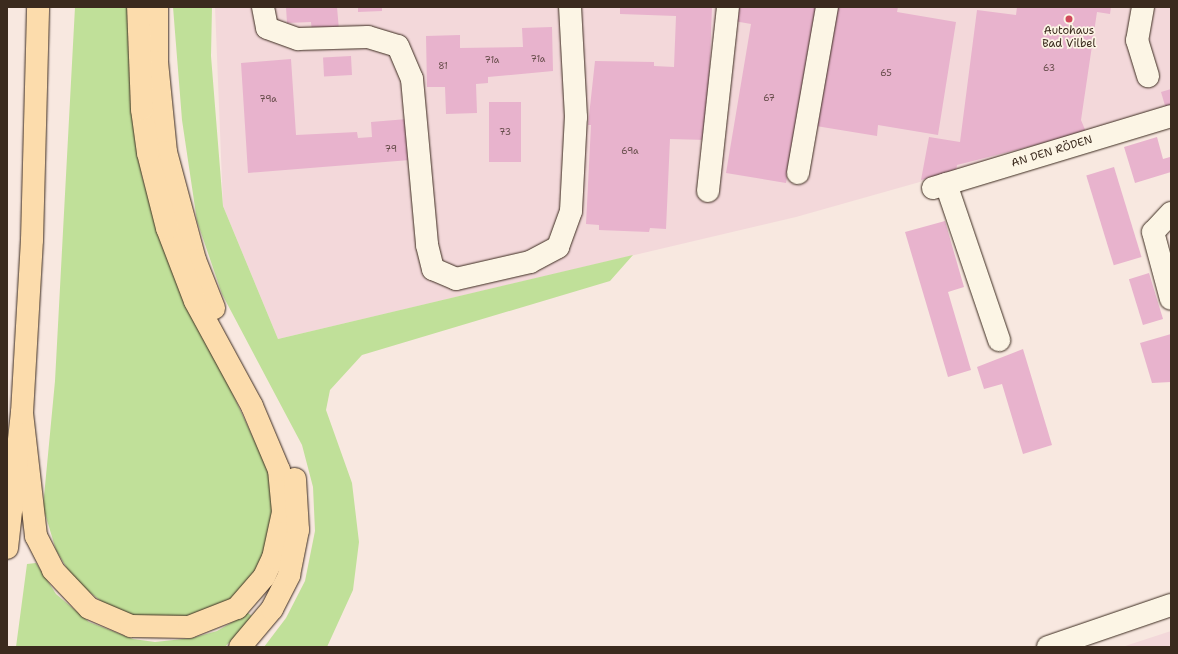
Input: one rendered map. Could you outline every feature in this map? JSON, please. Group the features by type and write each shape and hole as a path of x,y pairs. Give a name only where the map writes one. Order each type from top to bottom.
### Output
{"highway":[{"path":"7,548 22,413 32,240 38,7"},
{"path":"22,413 36,536 53,570 89,608 131,626 189,627 237,608 264,576 273,558 283,512 279,470 252,406 195,301 167,228 148,154 142,109 138,7"},
{"path":"157,7 157,62 166,152 195,260 221,326 287,451 297,490 298,530 289,575 269,614 240,647"}],"street":[{"path":"263,7 266,28 298,40 368,37 398,46 412,79 427,246 433,269 456,279 530,262 558,247 571,211 576,117 570,7"},
{"path":"708,191 728,7"},
{"path":"798,173 827,7"},
{"path":"1143,7 1137,40 1148,76"},
{"name":"AN DEN RÖDEN","path":"999,340 939,186 1171,116"},
{"path":"1171,213 1153,232 1171,299"},
{"path":"1048,647 1171,604"}],"shaded area":[{"path":"215,7 1171,7 1171,111 796,217 278,339 223,206"},
{"path":"1171,631 1171,647 1122,647"}],"green space":[{"path":"75,7 132,7 129,47 142,176 160,238 269,472 273,517 267,549 257,571 225,606 208,613 179,618 126,615 106,605 74,580 56,550 43,507 55,381"},
{"path":"173,7 212,7 211,56 223,206 278,339 633,255 610,281 362,355 330,390 326,410 352,483 359,542 353,590 327,647 264,647 286,618 305,581 315,531 313,487 302,445 222,294 197,221 182,120"},
{"path":"36,563 56,594 89,622 133,639 155,642 192,638 217,631 248,613 253,617 225,647 16,647 27,564"}],"building":[{"path":"286,7 337,7 339,30 312,32 311,22 287,23"},
{"path":"358,7 382,7 382,11 358,12"},
{"path":"620,7 712,7 707,140 670,139 666,229 650,228 649,232 599,230 599,225 586,224 591,125 588,125 595,61 654,62 654,66 674,67 676,16 620,14"},
{"path":"736,7 816,7 786,183 726,173 751,24 734,21"},
{"path":"836,7 898,7 897,12 956,22 938,135 878,125 877,136 816,126"},
{"path":"1017,7 1111,7 1110,14 1097,12 1081,120 1086,132 957,165 956,171 921,180 929,137 960,142 977,10 1016,15"},
{"path":"552,27 553,71 488,77 488,83 476,84 477,113 446,114 445,87 427,87 426,36 460,35 460,48 523,47 522,28"},
{"path":"351,56 352,75 324,76 323,57"},
{"path":"291,59 296,135 357,132 358,138 372,137 371,122 407,119 410,160 248,173 241,63"},
{"path":"1171,89 1171,108 1166,109 1161,92"},
{"path":"489,102 521,102 521,162 489,162"},
{"path":"1157,137 1163,159 1170,157 1171,172 1135,183 1124,147"},
{"path":"1114,167 1141,257 1114,265 1086,175"},
{"path":"945,221 964,287 948,292 971,370 948,377 905,232"},
{"path":"1149,273 1163,319 1143,325 1129,279"},
{"path":"1171,334 1171,382 1152,383 1140,343"},
{"path":"1023,349 1052,445 1023,454 1002,384 984,389 977,367"}],"place":[{"name":"Autohaus Bad Vilbel","path":"1069,19"}]}
